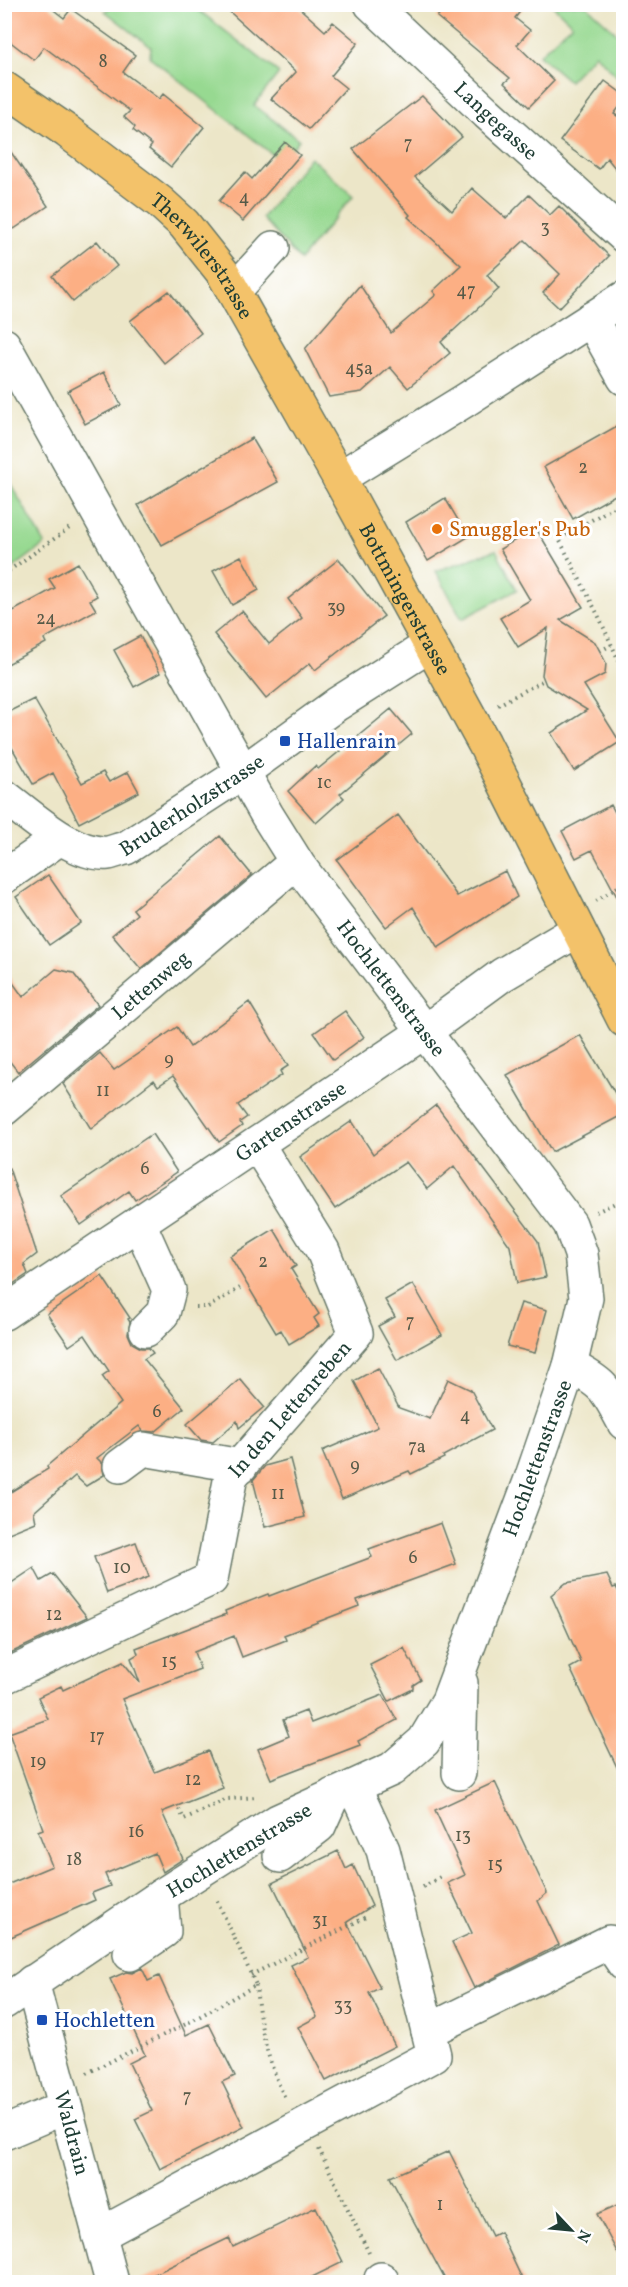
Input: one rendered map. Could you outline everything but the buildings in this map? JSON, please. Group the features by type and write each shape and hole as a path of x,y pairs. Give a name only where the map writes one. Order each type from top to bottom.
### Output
{"main road":[{"name":"Therwilerstrasse","path":"4,88 68,132 160,202 184,225 223,273 339,478"},
{"name":"Bottmingerstrasse","path":"339,478 471,719 624,1020"}],"street":[{"name":"Langegasse","path":"371,4 487,113 624,236"},
{"path":"234,291 273,248"},
{"path":"339,478 624,298"},
{"path":"591,319 624,378"},
{"path":"9,365 97,510 243,772"},
{"name":"Bruderholzstrasse","path":"4,796 60,838 80,848 96,853 109,853 126,848 243,772 337,704 430,645"},
{"name":"Hochlettenstrasse","path":"4,2002 161,1896 278,1821 392,1769 424,1741 448,1701 531,1479 570,1366 586,1298 581,1254 570,1224 296,862 243,772"},
{"path":"4,877 60,838"},
{"name":"Lettenweg","path":"4,1108 296,862"},
{"name":"Gartenstrasse","path":"4,1313 424,1032 502,975 578,930"},
{"name":"In den Lettenreben","path":"4,1677 211,1579 231,1476 356,1333 323,1251 257,1144"},
{"path":"139,1223 169,1290 156,1317"},
{"path":"570,1366 593,1378 605,1389 624,1423"},
{"path":"120,1466 142,1449 240,1466"},
{"path":"459,1773 461,1666"},
{"path":"99,2235 434,2055 383,1850 344,1791 319,1826 280,1856"},
{"path":"130,1954 164,1930 161,1896"},
{"path":"428,2031 609,1942 624,1964"},
{"name":"Waldrain","path":"32,1982 112,2283"},
{"path":"4,2133 63,2096"}],"path":[{"path":"624,501 559,539 624,672"},
{"path":"4,573 97,510"},
{"path":"600,651 611,645"},
{"path":"471,719 544,680"},
{"path":"156,1317 208,1307 240,1288"},
{"path":"179,1809 184,1819 226,1799 263,1796 278,1821"},
{"path":"203,1871 256,1985 259,2019 273,2072 303,2124 379,2274"},
{"path":"251,1975 396,1902"},
{"path":"63,2096 256,1985"}],"green space":[{"path":"114,5 192,5 279,73 254,105 299,140 282,162 150,57 151,47 105,11"},
{"path":"552,5 586,5 623,39 623,82 595,54 569,81 539,55 572,24"},
{"path":"310,157 353,196 300,260 262,218"},
{"path":"5,474 45,544 4,574"},
{"path":"496,550 517,590 462,619 436,571"}],"place":[{"name":"Smuggler's Pub","path":"437,529"},
{"name":"Hallenrain","path":"285,741"},
{"name":"Hochletten","path":"42,2020"}]}
